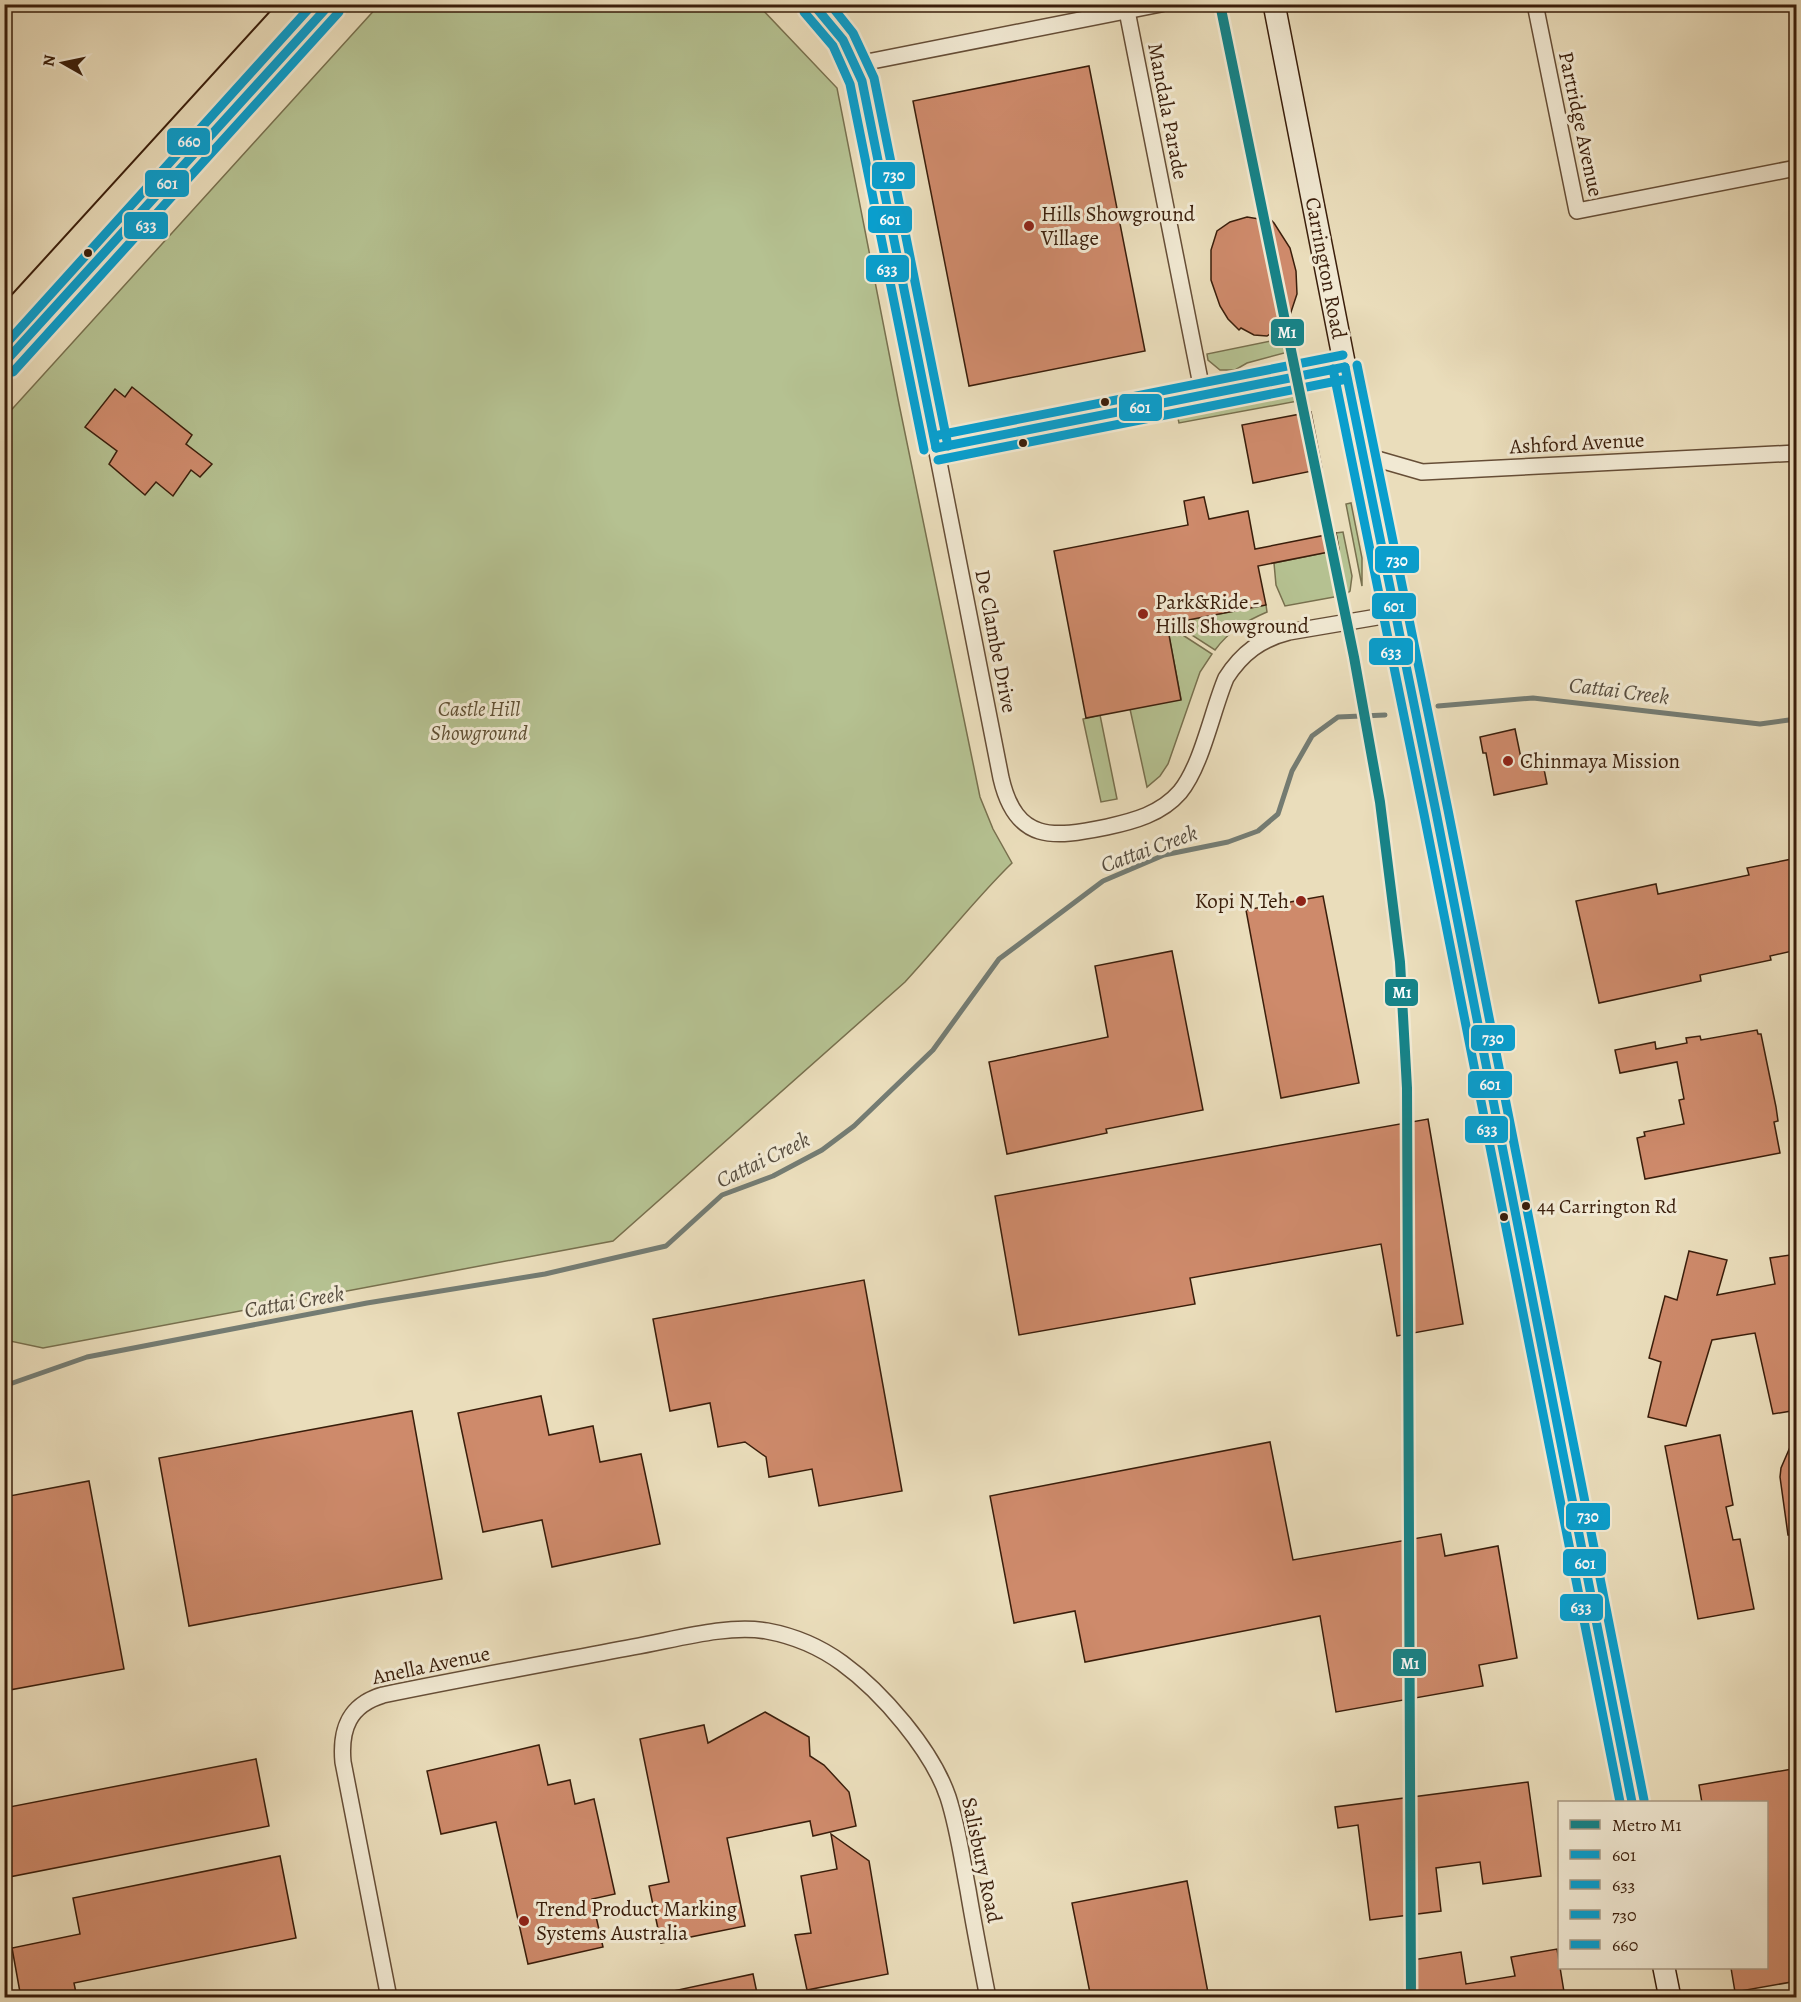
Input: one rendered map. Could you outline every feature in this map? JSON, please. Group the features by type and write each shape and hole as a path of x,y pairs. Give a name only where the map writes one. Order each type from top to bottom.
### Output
{"main road":[{"path":"4,321 293,4"},
{"path":"4,364 330,4"},
{"name":"Carrington Road","path":"1274,4 1345,367 1437,812 1632,1801"},
{"path":"1664,1969 1670,1998"}],"street":[{"name":"De Clambe Drive","path":"813,4 842,36 856,64 870,113 1005,793 1017,817 1028,826 1055,835 1130,822 1148,816 1179,792 1190,777 1226,678 1234,664 1258,643 1289,632 1395,614"},
{"path":"856,64 1161,4"},
{"name":"Partridge Avenue","path":"1535,4 1577,211 1797,168"},
{"name":"Mandala Parade","path":"1126,11 1203,395"},
{"path":"936,448 1345,367"},
{"name":"Ashford Avenue","path":"1363,455 1422,472 1797,453"},
{"name":"Salisbury Road","path":"703,1634 744,1629 766,1631 791,1637 818,1648 843,1663 897,1716 925,1752 947,1795 958,1831 988,1998"},
{"name":"Anella Avenue","path":"389,1998 343,1761 344,1731 350,1718 360,1706 383,1695 703,1634"}],"green space":[{"name":"Castle Hill Showground","path":"379,5 758,5 837,88 980,797 993,829 1012,863 905,982 613,1241 43,1348 5,1340 4,418"},
{"path":"1286,338 1288,352 1247,363 1235,370 1220,370 1208,360 1207,354"},
{"path":"1288,393 1297,394 1298,401 1179,423 1177,414"},
{"path":"1351,503 1362,558 1362,586 1346,504"},
{"path":"1343,532 1352,576 1350,591 1345,595 1285,606 1276,585 1274,563 1339,550 1336,533"},
{"path":"1266,605 1267,612 1238,627 1215,650 1173,623"},
{"path":"1175,630 1212,654 1200,672 1168,764 1160,776 1147,787 1130,709 1181,699 1168,631"},
{"path":"1100,715 1117,799 1101,802 1083,719"}],"building":[{"name":"Hills Showground Village","path":"1089,66 1145,351 969,386 913,101"},
{"path":"1247,217 1265,220 1268,217 1274,223 1290,248 1296,271 1297,294 1288,321 1285,319 1276,330 1267,336 1254,335 1241,328 1239,330 1228,319 1220,306 1211,280 1211,250 1217,231 1230,222"},
{"path":"132,387 192,435 186,444 212,464 200,477 191,470 173,496 156,482 145,495 109,464 117,451 85,427 115,389 125,397"},
{"path":"1311,412 1322,469 1253,483 1242,425"},
{"name":"Park&Ride - Hills Showground","path":"1204,497 1209,519 1248,511 1255,549 1336,533 1339,550 1258,566 1266,605 1167,624 1181,700 1086,718 1054,551 1188,525 1184,501"},
{"name":"Chinmaya Mission","path":"1515,729 1522,763 1542,759 1547,784 1494,795 1486,753 1483,753 1480,737"},
{"path":"1797,858 1797,950 1770,956 1771,960 1700,975 1701,981 1599,1003 1576,901 1656,884 1658,894 1749,875 1747,868"},
{"path":"1323,896 1359,1083 1281,1098 1246,910"},
{"path":"1172,951 1203,1110 1106,1129 1107,1133 1007,1154 989,1062 1108,1037 1095,966"},
{"path":"1757,1030 1758,1034 1761,1034 1776,1107 1778,1121 1774,1122 1780,1153 1645,1179 1637,1138 1645,1136 1644,1132 1684,1124 1679,1100 1684,1099 1677,1062 1620,1073 1615,1050 1655,1042 1656,1049 1687,1043 1686,1038 1700,1036 1701,1040"},
{"path":"1428,1119 1463,1324 1397,1336 1381,1244 1190,1278 1195,1304 1019,1335 995,1196"},
{"path":"1689,1251 1727,1260 1717,1295 1775,1284 1770,1258 1797,1254 1797,1410 1773,1414 1755,1333 1712,1340 1686,1426 1648,1417 1661,1362 1649,1358 1665,1296 1677,1300"},
{"path":"864,1280 902,1491 819,1506 812,1469 769,1477 766,1457 745,1442 718,1447 710,1403 670,1411 653,1319"},
{"path":"541,1396 549,1435 593,1426 600,1462 641,1454 660,1544 552,1567 542,1520 483,1532 458,1413"},
{"path":"412,1411 442,1579 189,1626 159,1458"},
{"path":"1797,1431 1797,1535 1788,1535 1780,1477 1781,1468"},
{"path":"1720,1435 1733,1505 1726,1507 1733,1540 1740,1539 1754,1609 1698,1619 1665,1446"},
{"path":"1270,1442 1293,1560 1441,1534 1445,1556 1498,1546 1517,1658 1479,1665 1483,1686 1336,1712 1320,1616 1085,1662 1075,1611 1014,1623 990,1496"},
{"path":"89,1481 124,1669 4,1691 4,1497"},
{"path":"765,1712 809,1737 810,1756 824,1765 849,1792 856,1826 813,1836 810,1821 727,1838 745,1926 661,1943 649,1886 669,1882 640,1739 704,1725 708,1743"},
{"path":"539,1745 548,1785 570,1780 575,1804 594,1799 615,1894 592,1899 603,1947 528,1964 496,1822 441,1834 427,1771"},
{"path":"256,1759 269,1826 4,1878 4,1808"},
{"path":"1792,1769 1797,1791 1797,1981 1735,1992 1731,1969 1768,1969 1768,1801 1702,1801 1699,1785"},
{"path":"1528,1782 1541,1876 1483,1884 1480,1862 1436,1868 1441,1911 1370,1920 1358,1825 1338,1828 1335,1807"},
{"path":"831,1834 869,1861 888,1974 807,1990 795,1935 811,1933 801,1876 837,1869"},
{"path":"280,1856 296,1938 74,1983 77,1998 21,1998 12,1948 80,1934 73,1898"},
{"path":"1187,1881 1209,1998 1091,1998 1072,1903"},
{"path":"1557,1949 1558,1969 1560,1969 1565,1998 1412,1998 1406,1961 1461,1952 1466,1984 1515,1976 1511,1957"},
{"path":"753,1974 758,1998 673,1998 673,1991"}],"waterway":[{"name":"Cattai Creek","path":"1438,706 1533,698 1760,724 1796,719"},
{"name":"Cattai Creek","path":"4,1386 87,1357 367,1303 545,1274 666,1246 722,1195 773,1176 822,1150 854,1126 933,1050 999,959 1103,881 1164,855 1228,842 1258,831 1278,814 1292,771 1312,736 1338,717 1385,715"}],"metro line":[{"name":"M1","path":"1220,4 1354,657 1380,802 1400,962 1407,1088 1411,1998"}],"transit line":[{"name":"660","path":"4,346 313,4"},
{"name":"601","path":"4,363 330,4"},
{"name":"601","path":"813,4 843,40 862,81 936,448"},
{"name":"730","path":"830,4 853,33 874,78 948,446"},
{"name":"633","path":"13,372 339,12"},
{"name":"633","path":"804,12 833,46 850,84 924,450"},
{"name":"730","path":"934,436 1343,355"},
{"name":"730","path":"1357,365 1448,810 1644,1800"},
{"name":"601","path":"1345,367 1436,812 1632,1801"},
{"name":"601","path":"936,448 1345,367"},
{"name":"633","path":"1333,369 1424,814 1620,1801"},
{"name":"633","path":"938,460 1347,379"}],"place":[{"name":"Hills Showground Village","path":"1029,226"},
{"name":"Park&Ride - Hills Showground","path":"1143,614"},
{"name":"Chinmaya Mission","path":"1508,761"},
{"name":"Kopi N Teh","path":"1301,901"},
{"name":"44 Carrington Rd","path":"1526,1206"},
{"name":"Trend Product Marking Systems Australia","path":"524,1921"}]}
